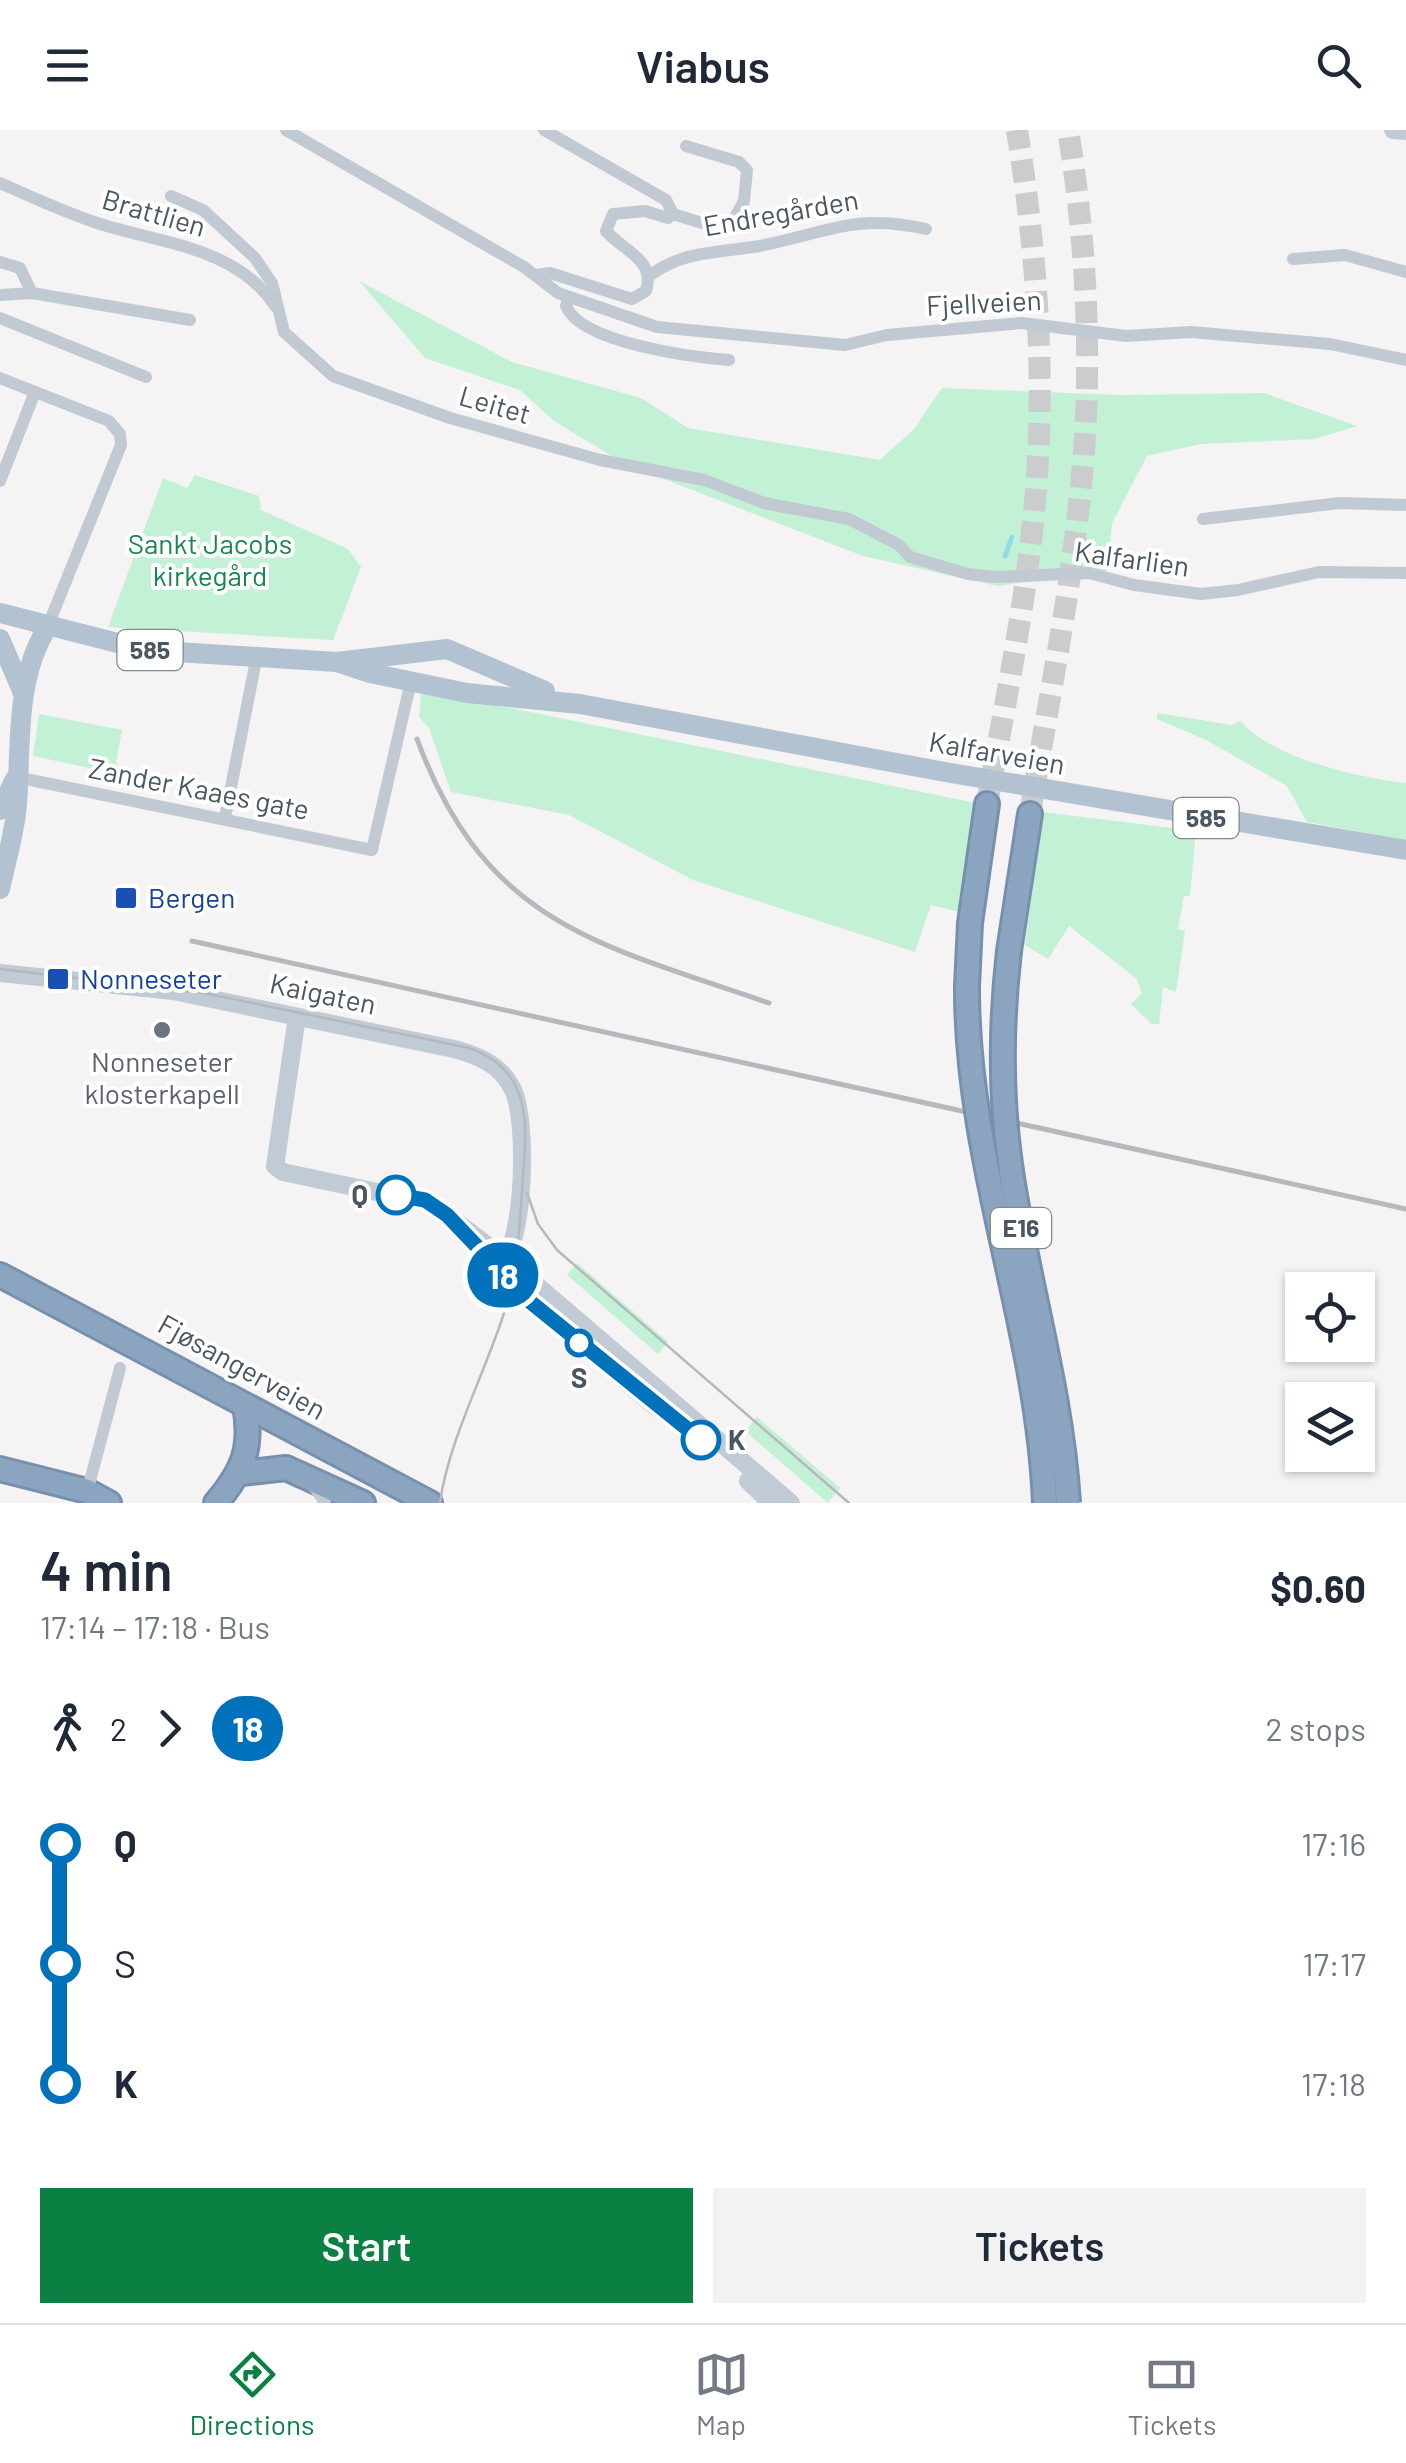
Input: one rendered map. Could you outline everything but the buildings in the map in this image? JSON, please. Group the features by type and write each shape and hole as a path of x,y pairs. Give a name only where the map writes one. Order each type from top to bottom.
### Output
{"highway":[{"path":"987,804 970,923 967,1006 973,1096 1030,1368 1045,1503"},
{"name":"E16","path":"1030,814 1008,951 1002,1062 1010,1163 1053,1368 1068,1503"},
{"name":"Fjøsangerveien","path":"0,1271 430,1503"},
{"path":"216,1503 241,1474 250,1442 245,1406"},
{"path":"241,1474 264,1468 305,1473 363,1503"},
{"path":"0,1470 110,1503"}],"main road":[{"path":"1393,130 1406,132"},
{"name":"585","path":"0,613 46,628 145,650 337,662"},
{"path":"0,889 17,804 16,777 29,659 46,628"},
{"path":"0,640 25,698"},
{"name":"Kalfarveien","path":"337,662 447,649 470,656 520,683 580,704"},
{"name":"Kalfarveien","path":"337,662 482,695 580,704 1103,800 1406,850"},
{"path":"0,810 16,777"},
{"name":"Kaigaten","path":"0,973 174,991 468,1052 504,1074 521,1108 512,1246 502,1265"},
{"path":"297,1017 274,1158 283,1172 425,1200 791,1503"},
{"path":"502,1265 528,1300 656,1407 675,1418 771,1503"}],"street":[{"name":"Fjellveien","path":"286,130 537,275 540,282 569,298 642,325 844,345 985,323 1022,323 1126,336 1192,332 1330,344 1406,360"},
{"path":"544,130 666,200 673,214"},
{"name":"Endregården","path":"537,275 550,273 632,299 646,291 647,267 611,237 607,221 613,214 626,210 664,218 673,214 704,226 726,226 739,211 748,184 747,170 740,162 686,146"},
{"name":"Brattlien","path":"0,183 97,223 221,259 256,281 279,312"},
{"path":"171,196 203,210 254,258 272,283 279,312"},
{"name":"Endregården","path":"649,276 692,255 755,247 849,222 926,230"},
{"path":"1293,259 1346,255 1406,272"},
{"path":"0,262 20,268 32,293"},
{"path":"0,295 32,293 190,320"},
{"name":"Fjellveien","path":"569,298 566,306 572,317 628,343 664,354 729,360"},
{"name":"Leitet","path":"279,312 284,332 302,352 332,376 359,388 504,434 732,490 764,503 849,518 910,556"},
{"path":"0,318 146,378"},
{"path":"0,378 109,421 120,434 116,456 46,628"},
{"path":"0,481 35,392"},
{"path":"1203,519 1340,503 1406,505"},
{"name":"Kalfarlien","path":"910,556 968,574 996,577 1089,573 1134,585 1201,594 1319,572 1406,574"},
{"path":"225,818 256,655"},
{"name":"Zander Kaaes gate","path":"16,777 372,850 410,681"},
{"path":"86,1497 120,1368"},
{"path":"305,1473 324,1503"}],"green space":[{"path":"359,281 512,362 641,398 688,428 880,460 914,429 942,388 1122,395 1264,393 1357,426 1315,439 1201,444 1147,456 1112,523 1108,571 997,586 863,556 625,464 554,421 520,390 425,358"},
{"name":"Sankt Jacobs kirkegård","path":"195,475 259,496 261,510 348,549 361,567 333,640 108,627 163,478 187,488"},
{"path":"421,694 516,709 976,803 960,912 931,905 915,952 693,880 569,815 451,792 429,728 419,717"},
{"path":"1157,713 1232,725 1241,721 1273,746 1294,756 1341,771 1406,783 1406,840 1307,822 1287,786 1206,740 1157,719"},
{"path":"39,714 122,730 116,763 123,775 33,756"},
{"path":"1043,812 1196,831 1190,896 1184,896 1178,929 1185,931 1176,992 1163,987 1159,1024 1152,1024 1131,1004 1142,993 1136,978 1069,926 1048,959 1025,945"},
{"path":"577,1263 668,1342 658,1354 567,1275"},
{"path":"757,1417 840,1488 828,1503 745,1431"}],"waterway":[{"path":"1005,556 1012,537"}],"tunnel":[{"path":"987,804 1026,578 1038,455 1038,316 1017,130"},
{"path":"1030,814 1070,576 1084,450 1084,267 1068,130"}],"tram line":[{"path":"0,969 204,993 469,1048 504,1069 521,1099 524,1117 525,1155 515,1262 504,1313 459,1432 440,1503"},
{"path":"527,1193 538,1224 557,1250 849,1503"}],"railway":[{"path":"417,739 445,801 477,850 514,889 555,919 601,943 769,1003"},
{"path":"192,941 1406,1209"}],"bus line":[{"name":"18","path":"396,1195 425,1200 447,1215 475,1240 528,1300 701,1440"}],"place":[{"name":"Bergen","path":"126,898"},
{"name":"Nonneseter","path":"58,979"},
{"name":"Nonneseter klosterkapell","path":"162,1030"},
{"name":"Q","path":"396,1195"},
{"name":"S","path":"579,1343"},
{"name":"K","path":"701,1440"}]}
